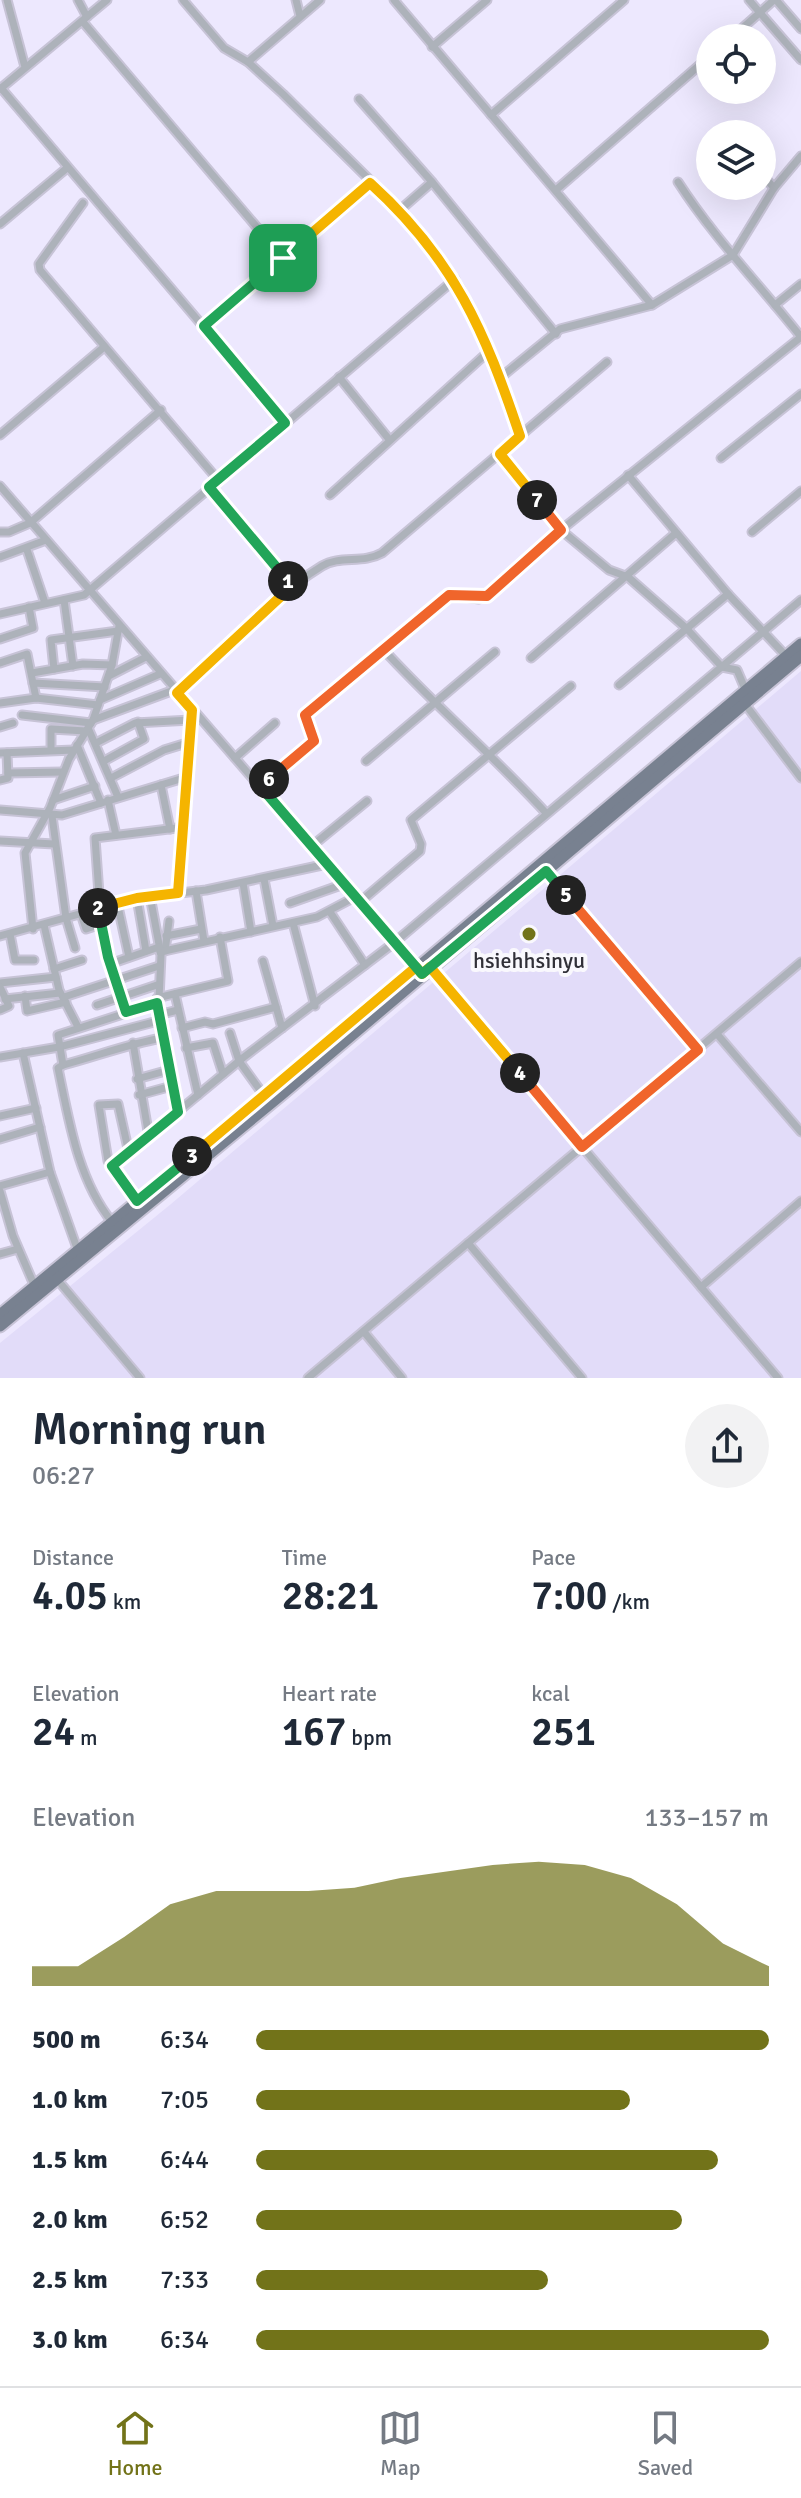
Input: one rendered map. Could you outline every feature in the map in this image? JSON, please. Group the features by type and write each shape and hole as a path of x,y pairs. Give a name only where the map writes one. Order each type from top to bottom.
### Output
{"main road":[{"path":"0,1315 35,1287 55,1276 78,1251 137,1201 546,871 748,698 801,644"},
{"path":"0,1326 55,1276 801,656"}],"street":[{"path":"7,0 25,67"},
{"path":"78,0 85,20 283,258"},
{"path":"107,0 0,89 285,423"},
{"path":"183,0 231,55 248,62 400,210 455,279 500,378 520,436"},
{"path":"296,0 300,16"},
{"path":"248,62 320,0"},
{"path":"394,0 652,305"},
{"path":"432,47 487,0"},
{"path":"491,115 624,0"},
{"path":"749,0 801,60"},
{"path":"747,24 775,0 801,29"},
{"path":"556,190 696,68"},
{"path":"359,99 432,182 556,334"},
{"path":"776,186 801,156"},
{"path":"0,224 67,168"},
{"path":"400,210 432,182"},
{"path":"260,786 314,741 305,715 382,648 449,595 487,596 561,530 801,337 719,242 678,182"},
{"path":"204,326 370,183"},
{"path":"500,378 566,325 652,305 733,255 767,200"},
{"path":"83,203 39,267 218,480"},
{"path":"0,614 64,600 89,590 455,279"},
{"path":"775,305 801,284"},
{"path":"0,435 104,347"},
{"path":"330,495 388,438 488,352"},
{"path":"51,749 51,729 89,726 176,692 292,586 327,563 367,559 382,553 607,362"},
{"path":"339,377 388,438"},
{"path":"721,458 801,394"},
{"path":"0,532 9,532 30,523 161,410"},
{"path":"500,454 561,530 609,570 628,577 686,628 722,667 737,670 748,698 801,778"},
{"path":"628,475 728,594 786,656"},
{"path":"0,487 119,628 395,942 582,1147 778,1378"},
{"path":"209,487 292,586"},
{"path":"752,532 801,491"},
{"path":"531,658 676,533"},
{"path":"0,557 27,550 46,540"},
{"path":"27,550 45,603"},
{"path":"619,685 728,594"},
{"path":"64,600 73,666"},
{"path":"112,1166 239,1061 395,942 801,600"},
{"path":"0,639 33,628 29,607"},
{"path":"54,669 50,641 119,628"},
{"path":"33,929 24,860 29,843 49,814 62,772 99,703 112,665 119,628"},
{"path":"382,648 435,706 492,754 546,813"},
{"path":"366,761 435,706 495,652"},
{"path":"0,663 27,654 36,698"},
{"path":"109,676 146,657"},
{"path":"32,673 73,666 112,665"},
{"path":"0,703 36,698 99,703 160,674"},
{"path":"33,683 105,687"},
{"path":"110,964 146,951 293,923 330,912 358,899 420,851 421,844 411,820 571,686"},
{"path":"178,893 192,710"},
{"path":"22,715 89,726"},
{"path":"96,743 138,722 191,720"},
{"path":"104,761 144,739 138,722"},
{"path":"0,727 13,723"},
{"path":"235,758 275,723"},
{"path":"89,726 118,797"},
{"path":"111,778 164,750 190,742"},
{"path":"0,780 7,780 8,773 3,753 76,747"},
{"path":"76,747 105,801 116,835"},
{"path":"8,773 62,772"},
{"path":"0,810 49,814 187,777"},
{"path":"161,785 170,829"},
{"path":"53,800 95,786"},
{"path":"312,846 367,801"},
{"path":"49,814 66,918 75,948"},
{"path":"126,1012 101,924 93,841 95,838 185,827"},
{"path":"0,841 54,844"},
{"path":"0,936 33,929 117,902 243,883 327,864"},
{"path":"546,871 698,1050"},
{"path":"264,879 273,926"},
{"path":"243,883 251,932"},
{"path":"290,903 344,884"},
{"path":"196,891 204,941"},
{"path":"150,896 161,950"},
{"path":"137,898 146,951"},
{"path":"117,902 129,957"},
{"path":"330,912 365,965"},
{"path":"81,914 86,929 101,924"},
{"path":"169,921 161,950 157,1000 178,1112"},
{"path":"293,923 315,1006"},
{"path":"44,925 55,973 78,1027"},
{"path":"166,936 201,929"},
{"path":"10,934 15,960 34,960"},
{"path":"63,1065 58,1034 175,994 228,981 220,937"},
{"path":"0,1010 9,1008 0,985 55,973 82,960"},
{"path":"263,961 282,1028"},
{"path":"308,1378 801,962"},
{"path":"25,996 27,1011 159,966"},
{"path":"97,1005 157,985"},
{"path":"175,994 198,1095"},
{"path":"5,999 63,997"},
{"path":"182,1028 205,1022 213,1024 276,1007"},
{"path":"0,1057 59,1047 178,1010"},
{"path":"230,1033 239,1061 265,1097"},
{"path":"717,1034 801,1132"},
{"path":"112,1222 98,1205 76,1150 58,1068 118,1051 133,1043 162,1038"},
{"path":"133,1043 139,1095 149,1137"},
{"path":"186,1048 213,1043 223,1074"},
{"path":"23,1053 50,1172 78,1251"},
{"path":"137,1079 169,1070"},
{"path":"139,1095 172,1086"},
{"path":"129,1153 118,1104 99,1105 107,1157 137,1201"},
{"path":"0,1116 36,1108"},
{"path":"0,1139 40,1127"},
{"path":"35,1287 1,1202 0,1189 50,1172"},
{"path":"701,1287 801,1201"},
{"path":"0,1232 11,1229"},
{"path":"468,1243 582,1378"},
{"path":"0,1254 18,1249"},
{"path":"55,1276 140,1378"},
{"path":"364,1332 402,1378"}],"shaded area":[{"path":"801,671 801,1378 0,1378 0,1343 171,1204"}],"place":[{"name":"hsiehhsinyu","path":"529,934"}],"route":[{"path":"283,258 204,326 285,423 209,487 292,586 177,693 192,710 178,893 137,898 97,909 108,957 126,1012 157,1003 158,1021 178,1112 112,1166 137,1201 265,1097 416,967 422,974 430,967 508,1058 582,1147 698,1050 546,871 496,912 422,974 395,942 260,786 314,741 314,732 305,715 382,648 449,595 461,594 479,599 487,596 561,530 500,454 520,436 500,378 460,288 432,247 400,210 370,183 283,258"}]}
